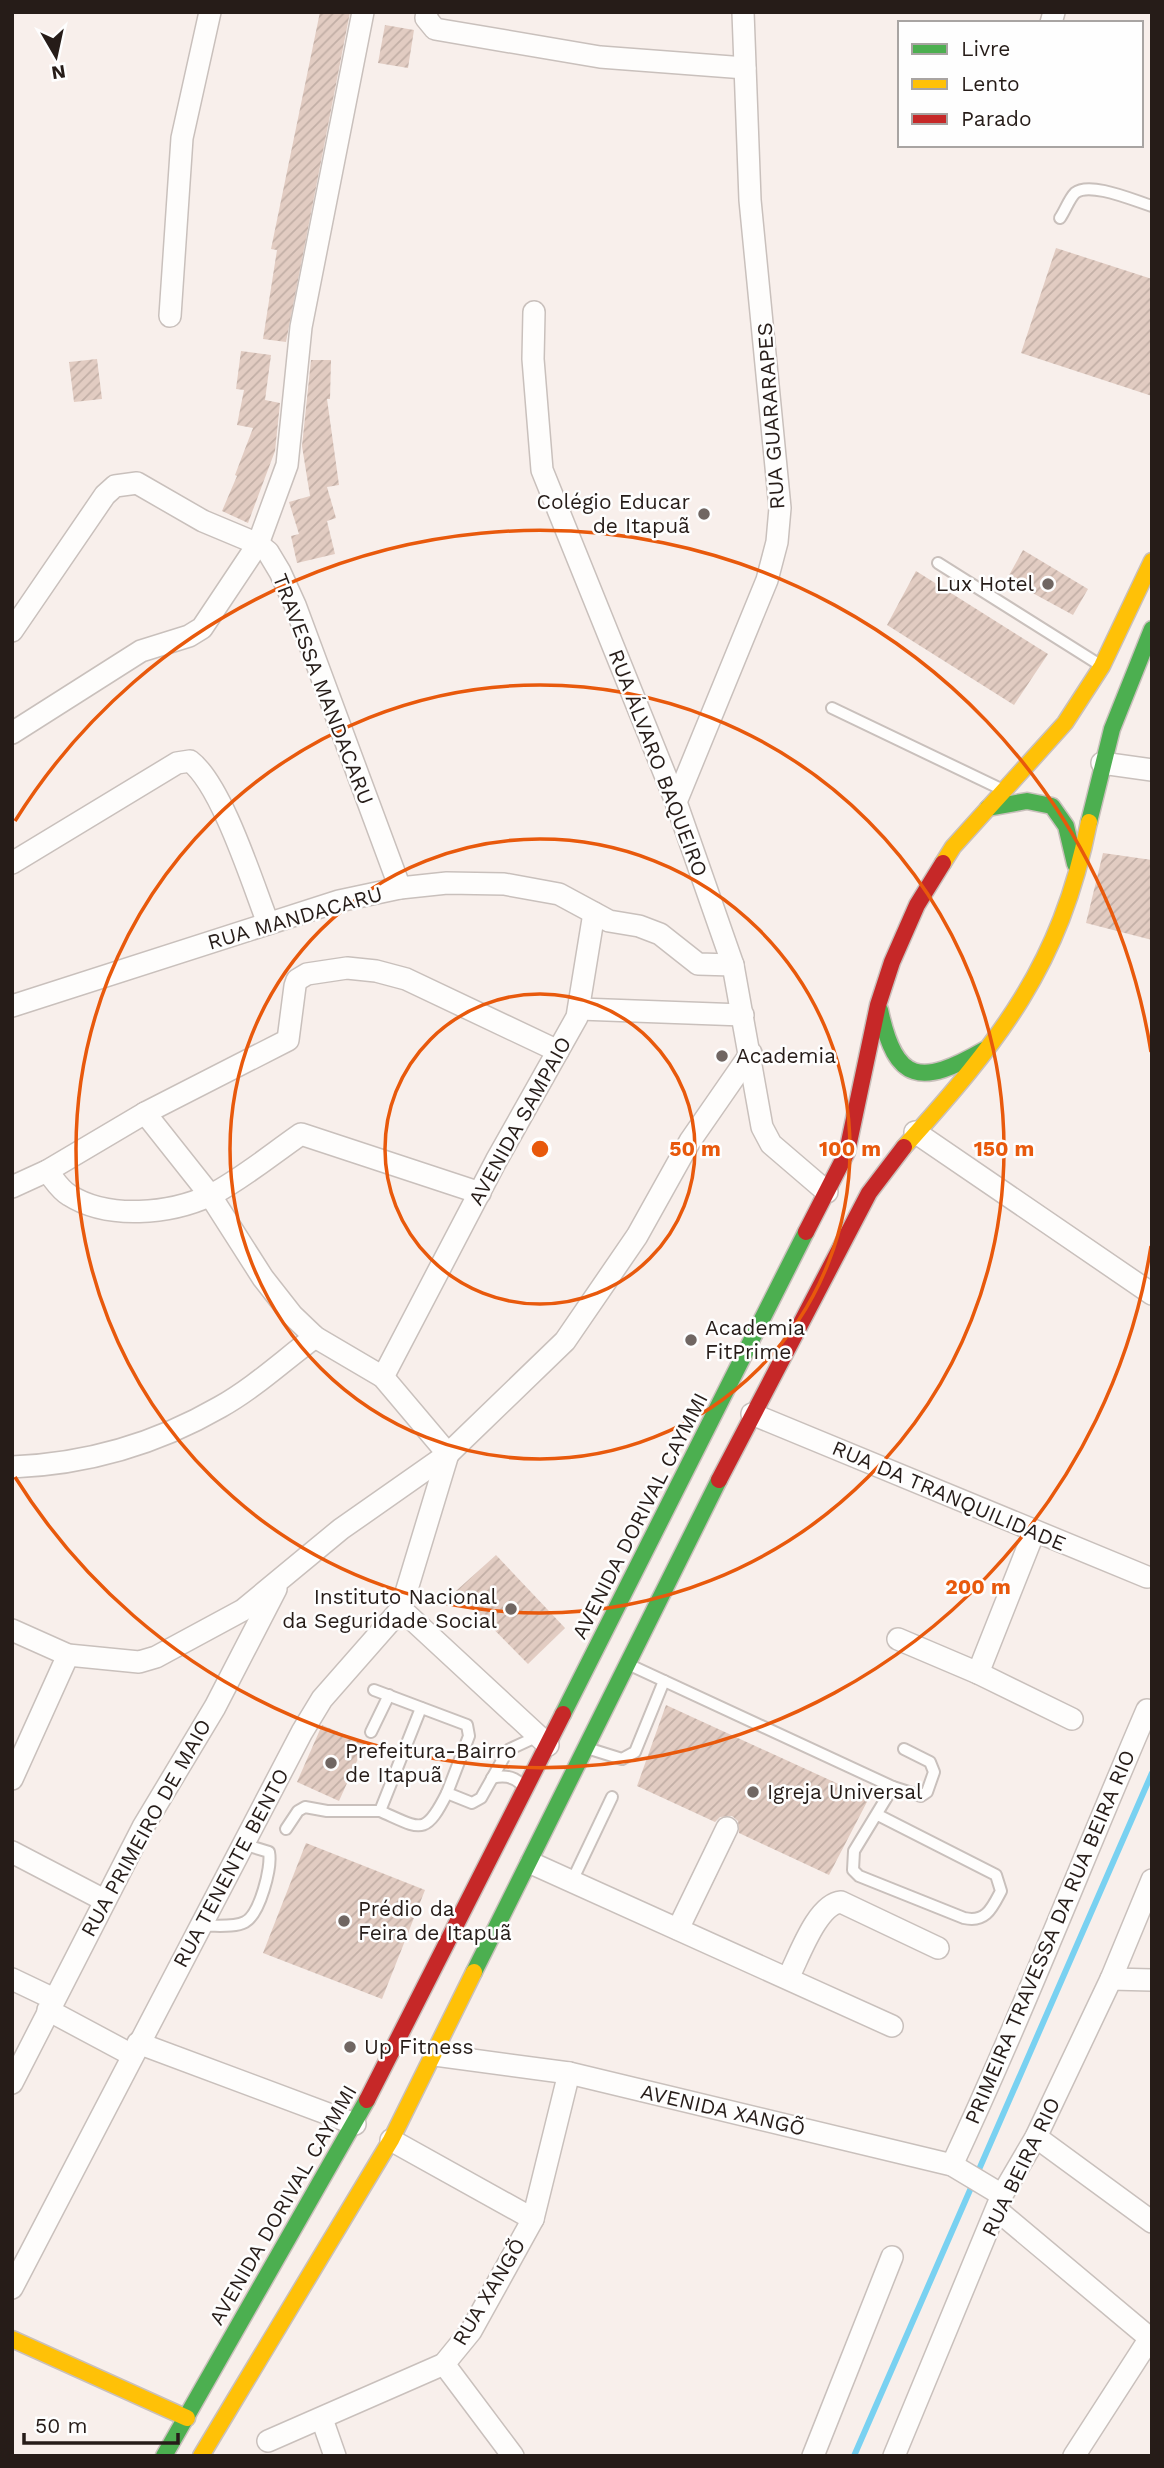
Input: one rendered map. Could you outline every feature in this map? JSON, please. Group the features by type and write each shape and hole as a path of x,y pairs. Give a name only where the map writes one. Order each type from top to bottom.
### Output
{"main road":[{"name":"AVENIDA DORIVAL CAYMMI","path":"164,2456 269,2268 355,2124 526,1789 542,1741 847,1152 878,1005 892,962 917,905 953,848 1065,723 1102,666 1152,561"},
{"path":"201,2456 391,2140 752,1414 869,1193 884,1169 915,1132 961,1085 990,1046 1028,988 1061,926 1077,877 1102,762 1130,678 1152,629"},
{"path":"988,808 1030,799 1055,808 1065,818 1070,831 1077,877"},
{"path":"878,1005 891,1051 899,1064 915,1071 930,1073 948,1068 990,1046"},
{"path":"12,2339 187,2418"}],"street":[{"path":"170,316 181,138 210,12"},
{"path":"12,733 141,652 197,632 258,544 287,464 300,327 363,12"},
{"path":"427,12 426,18 435,29 600,57 745,68"},
{"name":"RUA GUARARAPES","path":"676,802 767,580 777,541 780,508 750,200 743,12"},
{"name":"RUA ÁLVARO BAQUEIRO","path":"534,312 533,359 542,470 676,802 733,965 751,1053 762,1127 771,1144 827,1192"},
{"name":"TRAVESSA MANDACARU","path":"12,631 105,495 115,486 137,483 203,521 258,544 268,552 295,605 400,888"},
{"path":"12,863 177,763 190,761 215,797 233,830 268,923"},
{"path":"1102,762 1152,770"},
{"name":"RUA MANDACARU","path":"12,1006 339,901 400,888 447,883 504,884 559,894 619,925 639,926 660,934 698,964 733,965"},
{"name":"AVENIDA SAMPAIO","path":"383,1377 580,1009 594,913"},
{"path":"12,1187 47,1171 145,1114 291,1037 297,980 307,974 347,968 376,971 406,979 558,1051"},
{"path":"580,1009 743,1015"},
{"path":"12,1630 68,1655 139,1662 156,1657 243,1610 341,1529 448,1454 565,1341 637,1236 690,1141 751,1053"},
{"path":"145,1114 211,1195 263,1278 292,1315 315,1336 383,1377 448,1454"},
{"path":"915,1132 1152,1294"},
{"path":"47,1171 67,1194 92,1205 145,1211 176,1206 211,1195 301,1135 480,1193"},
{"path":"12,1467 50,1466 107,1455 162,1436 222,1406 315,1336"},
{"name":"RUA DA TRANQUILIDADE","path":"752,1414 1147,1577"},
{"name":"RUA TENENTE BENTO","path":"12,2287 135,2049 322,1699 401,1609 448,1454"},
{"path":"978,1673 1034,1532"},
{"name":"RUA PRIMEIRO DE MAIO","path":"12,2083 143,1827 215,1707 260,1616 285,1576"},
{"path":"401,1609 542,1741"},
{"path":"898,1639 978,1673 1072,1719"},
{"path":"12,1779 68,1655"},
{"name":"PRIMEIRA TRAVESSA DA RUA BEIRA RIO","path":"954,2166 1002,2058 1048,1940 1147,1710"},
{"path":"678,1929 727,1828"},
{"path":"12,1852 104,1900"},
{"path":"531,1863 892,2026"},
{"name":"RUA BEIRA RIO","path":"894,2456 996,2197 1036,2137 1111,1979 1152,1880"},
{"path":"788,1978 823,1910 835,1902 841,1902 938,1948"},
{"path":"12,1979 51,2005 135,2049 355,2124"},
{"path":"1111,1979 1152,1980"},
{"name":"AVENIDA XANGÕ","path":"435,2055 569,2073 954,2166 996,2197 1151,2338"},
{"name":"RUA XANGÕ","path":"288,2456 276,2437 323,2419 444,2364 471,2331 533,2219 569,2073"},
{"path":"1036,2137 1152,2222"},
{"path":"391,2140 533,2219"},
{"path":"813,2456 892,2257"},
{"path":"1074,2456 1151,2338"},
{"path":"444,2364 513,2456"},
{"path":"323,2419 335,2456"}],"lane":[{"path":"1060,218 1075,193 1085,189 1099,190 1152,206"},
{"path":"938,563 1102,666"},
{"path":"832,708 1003,791"},
{"path":"629,1665 893,1787 921,1796 927,1792 934,1772 930,1762 904,1749"},
{"path":"587,1749 622,1759 635,1752 664,1681"},
{"path":"286,1829 298,1811 306,1807 327,1811 380,1811 421,1826 434,1819 447,1793 470,1730 464,1722 374,1690"},
{"path":"371,1732 389,1695"},
{"path":"380,1811 421,1708"},
{"path":"447,1793 472,1803 481,1798 508,1750 542,1741"},
{"path":"492,1778 502,1776 516,1779 526,1789"},
{"path":"878,1815 996,1875 1000,1891 988,1914 980,1918 964,1918 859,1876 853,1870 854,1851 893,1787"},
{"path":"572,1881 612,1797"},
{"path":"202,1926 238,1925 252,1916 271,1862 269,1852 246,1845"}],"building":[{"path":"320,12 350,12 286,342 263,339 277,250 271,249"},
{"path":"385,25 414,30 408,68 378,63"},
{"path":"1056,248 1152,279 1152,396 1021,353"},
{"path":"241,351 271,355 265,400 280,403 275,451 248,523 222,511 253,428 237,425 244,390 236,389"},
{"path":"97,359 102,399 74,402 69,362"},
{"path":"311,360 331,360 330,399 327,399 339,485 327,487 336,518 327,521 335,554 297,563 291,536 299,534 289,502 310,496 302,446"},
{"name":"Lux Hotel","path":"1023,550 1088,589 1073,615 1007,579"},
{"path":"916,571 1048,654 1014,705 887,625"},
{"path":"1103,853 1152,860 1152,940 1086,923"},
{"name":"Instituto Nacional da Seguridade Social","path":"496,1555 565,1628 528,1664 456,1591"},
{"name":"Igreja Universal","path":"666,1705 869,1798 829,1875 739,1833 738,1821 732,1816 720,1817 715,1822 637,1786"},
{"name":"Prefeitura-Bairro de Itapuã","path":"322,1725 365,1743 339,1801 297,1782"},
{"name":"Prédio da Feira de Itapuã","path":"306,1843 425,1890 382,1999 263,1953"}],"waterway":[{"path":"854,2456 1152,1773"}],"traffic: fast":[{"path":"1089,822 1112,729 1152,629"},
{"path":"988,808 1027,801 1052,806 1066,826 1075,864"},
{"path":"880,1010 894,1053 903,1065 914,1071 928,1073 943,1069 984,1050"},
{"path":"563,1714 806,1232"},
{"path":"474,1972 719,1480"},
{"path":"164,2456 367,2100"}],"traffic: slow":[{"path":"943,863 953,847 1065,723 1102,666 1152,561"},
{"path":"904,1147 969,1071 1022,999 1061,919 1077,873 1089,822"},
{"path":"201,2456 391,2140 474,1972"},
{"path":"12,2339 187,2418"}],"traffic: jam":[{"path":"806,1232 847,1152 878,1005 892,962 917,905 943,863"},
{"path":"719,1480 869,1193 904,1147"},
{"path":"367,2100 563,1714"}],"place":[{"name":"Colégio Educar de Itapuã","path":"704,514"},
{"name":"Lux Hotel","path":"1048,584"},
{"name":"Academia","path":"722,1056"},
{"name":"Academia FitPrime","path":"691,1340"},
{"name":"Instituto Nacional da Seguridade Social","path":"511,1609"},
{"name":"Prefeitura-Bairro de Itapuã","path":"331,1763"},
{"name":"Igreja Universal","path":"753,1792"},
{"name":"Prédio da Feira de Itapuã","path":"344,1921"},
{"name":"Up Fitness","path":"350,2047"}]}
